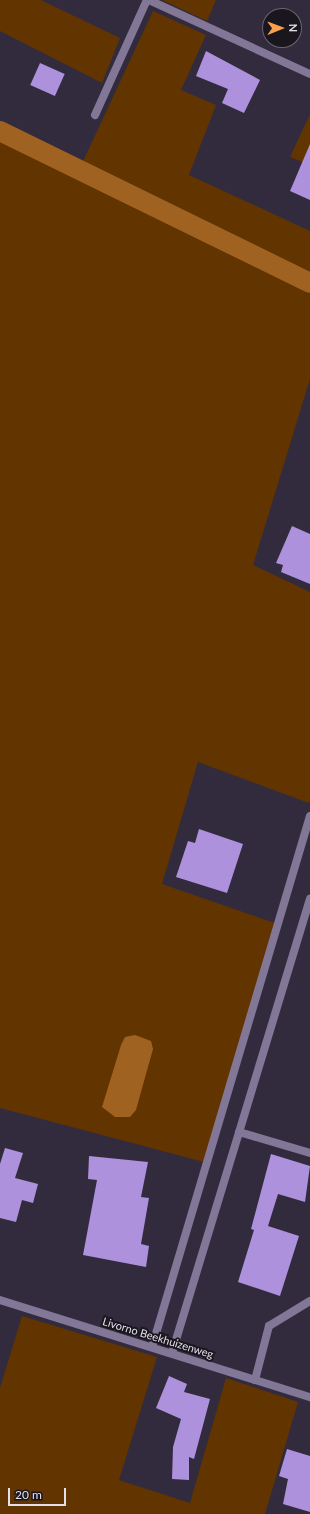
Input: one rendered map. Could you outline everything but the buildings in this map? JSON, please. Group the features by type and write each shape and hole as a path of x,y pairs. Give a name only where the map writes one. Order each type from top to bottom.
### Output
{"street":[{"path":"95,115 148,0 310,74"},
{"path":"152,1347 310,816"},
{"path":"172,1353 310,898"},
{"path":"239,1132 310,1154"},
{"name":"Livorno Beekhuizenweg","path":"0,1300 310,1397"},
{"path":"255,1380 269,1326 310,1301"}],"shaded area":[{"path":"0,0 41,0 120,38 102,83 0,31"},
{"path":"162,0 216,0 207,21"},
{"path":"153,11 206,35 181,90 216,105 189,175 310,231 310,283 79,170"},
{"path":"310,114 310,165 290,157"},
{"path":"0,137 310,291 310,379 253,565 310,592 310,800 309,803 198,762 162,884 275,923 204,1162 0,1108"},
{"path":"135,1035 151,1041 153,1049 136,1110 130,1117 115,1117 102,1107 121,1045 125,1037"},
{"path":"22,1316 157,1357 119,1480 190,1503 226,1378 298,1402 265,1514 0,1514 0,1388"}],"waterway":[{"path":"0,131 310,283"}]}
